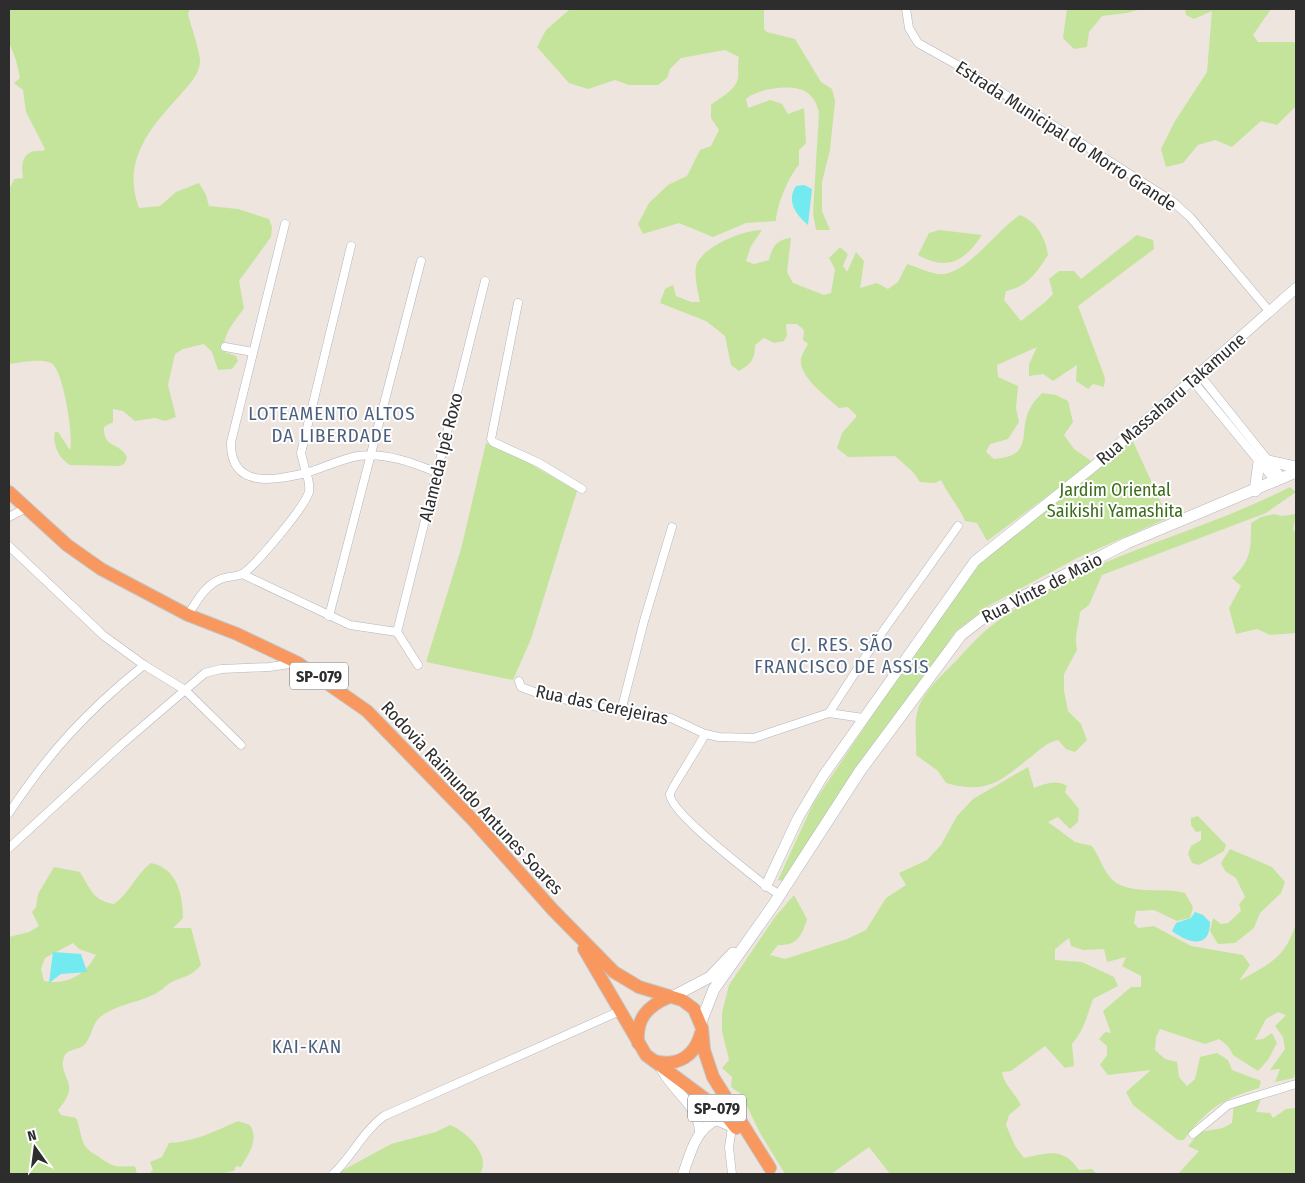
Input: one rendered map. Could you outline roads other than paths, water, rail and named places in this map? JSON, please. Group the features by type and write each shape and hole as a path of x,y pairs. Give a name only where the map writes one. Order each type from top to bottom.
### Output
{"highway":[{"name":"Rodovia Raimundo Antunes Soares","path":"9,492 85,560 188,615 237,634 298,663 353,700 388,730 575,933"},
{"name":"SP-079","path":"575,933 614,972 626,980 639,987 688,1004 696,1013 702,1025 704,1050 713,1077 772,1171"},
{"name":"SP-079","path":"575,933 639,1046 656,1064 723,1112 772,1171"},
{"path":"639,1046 638,1030 644,1013 671,997"},
{"path":"656,1064 683,1060 696,1047 702,1025"}],"main road":[{"path":"1254,491 1264,462 1296,467"},
{"name":"Rua Vinte de Maio","path":"702,1025 714,989 780,895 860,771 947,652 973,623 1033,590 1127,543 1296,472"},
{"name":"Rua Vinte de Maio","path":"671,997 710,977 752,935"}],"street":[{"name":"Estrada Municipal do Morro Grande","path":"906,9 908,28 918,43 968,71 1172,200 1190,217 1270,312"},
{"path":"285,224 231,442 232,459 238,468 255,480 280,479 306,473 358,456 372,456 416,464 438,473"},
{"path":"188,615 200,595 210,585 220,579 242,574 272,544 303,503 308,493 309,481 301,453 351,246"},
{"path":"329,616 421,261"},
{"name":"Alameda Ipê Roxo","path":"397,632 485,281"},
{"name":"Rua Massaharu Takamune","path":"766,886 805,806 863,718 975,561 1071,486 1296,288"},
{"path":"518,303 491,439 493,442 540,463 582,488"},
{"path":"225,347 254,352"},
{"path":"1195,377 1280,480"},
{"path":"9,517 26,508"},
{"path":"829,713 870,648 958,526"},
{"path":"621,711 644,621 672,527"},
{"path":"9,546 104,636 144,665 185,690 242,746"},
{"path":"242,574 350,625 397,632 418,665"},
{"path":"9,848 185,690 212,670 269,668 298,663"},
{"path":"9,813 36,772 80,721 144,665"},
{"name":"Rua das Cerejeiras","path":"519,681 521,687 537,693 621,711 671,718 705,734 739,739 754,738 829,713 863,718"},
{"path":"705,734 690,762 672,787 671,800 682,815 766,886 780,895"},
{"path":"333,1174 358,1147 375,1123 384,1116 620,1011"},
{"path":"656,1064 679,1095 696,1112 700,1121 700,1132 683,1174"},
{"path":"1193,1134 1228,1105 1296,1084"},
{"path":"679,1095 716,1120 735,1128 729,1146 732,1174"},
{"path":"700,1132 716,1120"}],"water":[{"path":"804,185 812,189 808,225 796,212 792,202 796,186"},
{"path":"1195,912 1203,915 1210,922 1206,937 1202,940 1191,941 1172,931 1176,923 1191,918"},
{"path":"53,952 81,954 87,972 61,974 49,983"}],"district":[{"name":"LOTEAMENTO ALTOS DA LIBERDADE","path":"332,424"},
{"name":"CJ. RES. SÃO FRANCISCO DE ASSIS","path":"842,655"},
{"name":"KAI-KAN","path":"307,1046"}],"park label":[{"name":"Jardim Oriental Saikishi Yamashita","path":"1115,500"}]}
